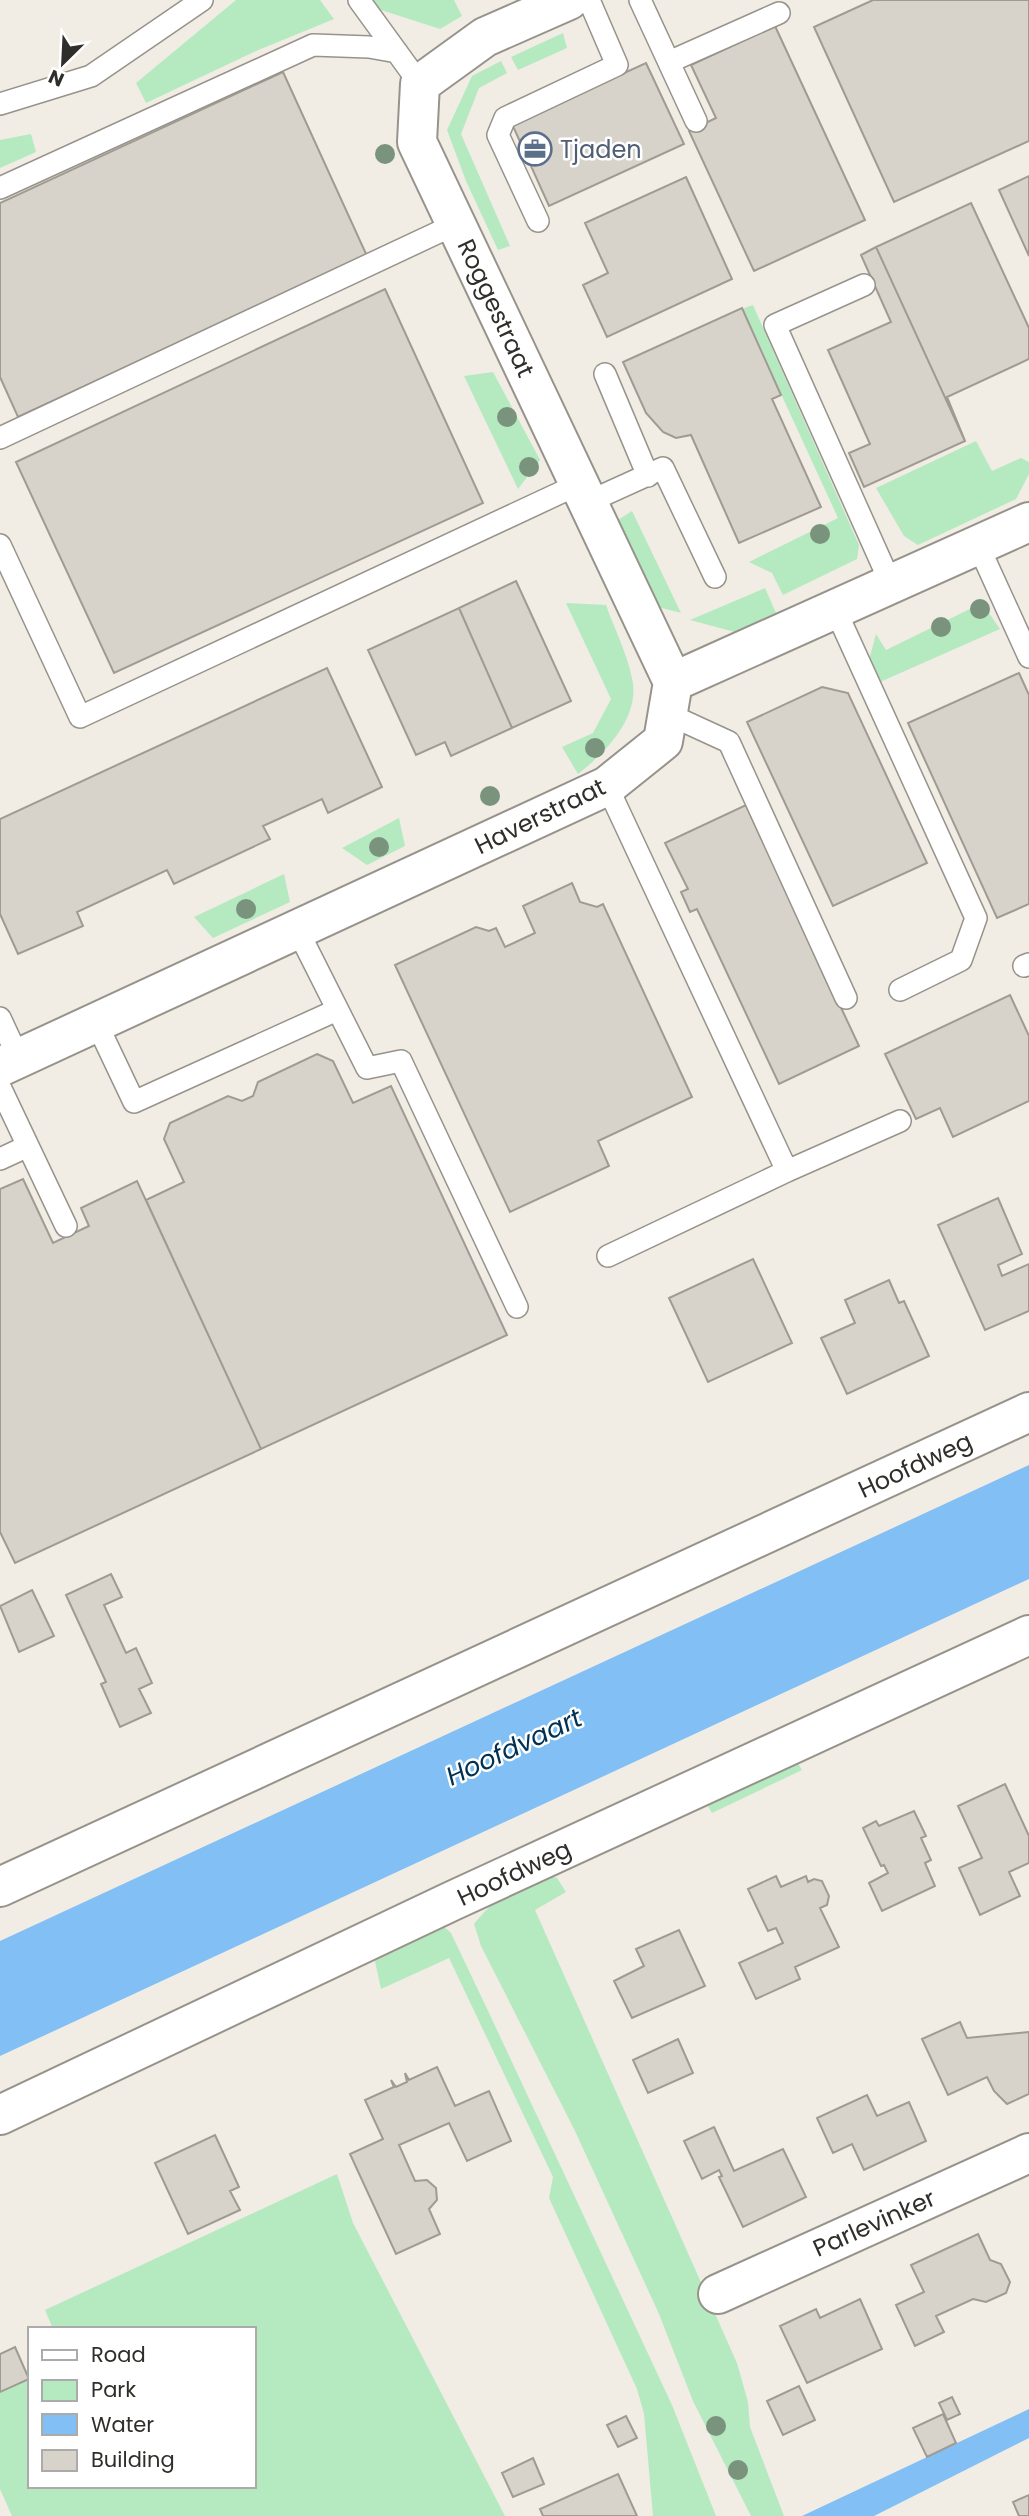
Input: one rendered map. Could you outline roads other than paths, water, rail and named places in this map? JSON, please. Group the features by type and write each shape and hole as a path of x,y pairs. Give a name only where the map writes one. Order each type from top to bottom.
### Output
{"street":[{"path":"420,84 485,37 545,5"},
{"name":"Roggestraat","path":"420,84 417,142 584,493 670,698"},
{"path":"670,698 835,609 1029,522"},
{"name":"Haverstraat","path":"6,1071 96,1022 607,786 663,741 670,698"},
{"name":"Hoofdweg","path":"0,1887 1029,1412"},
{"name":"Hoofdweg","path":"0,2115 477,1889 1029,1635"},
{"name":"Parlevinker","path":"718,2294 1029,2153"}],"lane":[{"path":"0,104 91,76 202,0"},
{"path":"359,0 420,84"},
{"path":"538,220 498,135 505,118 617,65 589,0"},
{"path":"640,0 696,121"},
{"path":"669,62 779,13"},
{"path":"0,188 313,45 369,47 397,52"},
{"path":"0,438 456,224"},
{"path":"864,285 775,326 891,584"},
{"path":"605,374 648,475"},
{"path":"0,545 80,717 584,493 648,475 663,468 715,577"},
{"path":"978,545 1029,657"},
{"path":"835,609 976,918 961,960 900,990"},
{"path":"670,698 729,742 846,998"},
{"path":"607,786 787,1171"},
{"path":"297,929 367,1068 401,1060 517,1307"},
{"path":"96,1022 134,1102 337,1010"},
{"path":"0,1018 6,1071 27,1146 66,1226"},
{"path":"608,1256 900,1121"},
{"path":"0,1158 27,1146"}],"water":[{"name":"Hoofdvaart","path":"1029,1465 1029,1579 0,2056 0,1941"},
{"path":"1029,2409 1029,2438 874,2516 802,2516"}],"place":[{"name":"Tjaden","path":"535,149"}]}
